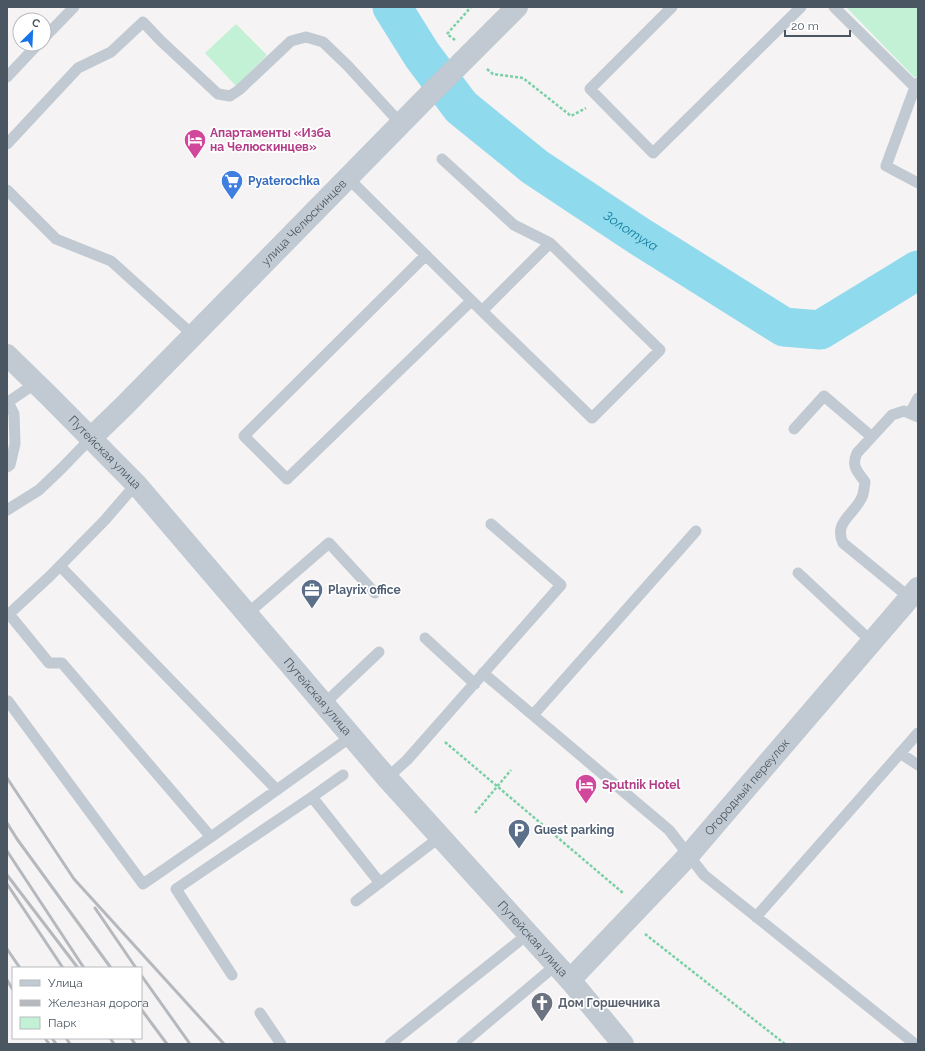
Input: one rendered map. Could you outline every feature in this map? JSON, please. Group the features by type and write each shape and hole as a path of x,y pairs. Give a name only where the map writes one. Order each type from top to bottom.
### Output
{"street":[{"name":"улица Челюскинцев","path":"91,438 517,7"},
{"name":"Путейская улица","path":"7,355 136,484 387,778 563,973 623,1044"},
{"name":"Огородный переулок","path":"563,973 633,913 688,856 914,593"}],"lane":[{"path":"52,30 74,7"},
{"path":"672,7 590,89 653,153 801,7"},
{"path":"836,8 917,85 886,166 918,183"},
{"path":"7,144 78,68 111,52 143,22 160,41 218,94 230,96 239,90 291,41 306,37 322,42 348,66 401,124"},
{"path":"7,77 30,52"},
{"path":"348,178 592,418 660,350 550,243 514,225 442,159"},
{"path":"7,190 56,239 111,261 193,336"},
{"path":"482,311 550,243"},
{"path":"426,255 244,436 287,479 471,300"},
{"path":"7,467 10,465 15,444 14,414 8,401 36,383"},
{"path":"794,429 824,396 872,437"},
{"path":"914,593 843,543 840,536 840,527 862,497 865,482 855,468 854,460 857,453 892,415 904,411 914,415 918,398"},
{"path":"7,510 39,490 91,438"},
{"path":"136,484 105,520 60,566 9,614 49,663 62,663 211,837"},
{"path":"387,778 407,760 561,585 491,524"},
{"path":"533,715 696,531"},
{"path":"247,614 329,543 375,593"},
{"path":"60,566 277,790"},
{"path":"798,573 872,642"},
{"path":"426,638 475,684"},
{"path":"324,704 379,652"},
{"path":"483,673 669,830 704,876 915,1044"},
{"path":"8,701 142,884 211,837 352,736"},
{"path":"756,917 918,733"},
{"path":"900,753 918,765"},
{"path":"232,975 176,890 343,775"},
{"path":"312,797 380,883"},
{"path":"356,901 440,837"},
{"path":"390,1044 528,934"},
{"path":"462,1044 563,973"},
{"path":"260,1013 281,1044"}],"path":[{"path":"471,7 447,34 463,61 493,74 523,78 570,116 601,100"},
{"path":"432,731 497,787 633,913 785,1044"},
{"path":"476,812 511,770"}],"green space":[{"path":"846,7 918,7 918,75 915,78"},
{"path":"236,24 267,55 236,86 205,53"}],"waterway":[{"name":"Золотуха","path":"392,7 422,55 461,107 535,167 639,236 784,327 820,330 918,270"}],"railway":[{"path":"7,778 74,879 224,1044"},
{"path":"7,823 110,967"},
{"path":"7,851 83,967"},
{"path":"7,875 77,967"},
{"path":"7,884 62,967"},
{"path":"95,908 135,967"},
{"path":"7,949 19,967"},
{"path":"142,976 190,1044"},
{"path":"7,980 12,988"},
{"path":"142,1010 167,1044"},
{"path":"46,1039 49,1044"},
{"path":"53,1039 56,1044"},
{"path":"67,1039 70,1044"},
{"path":"111,1039 114,1044"},
{"path":"132,1039 135,1044"}],"place":[{"name":"Апартаменты «Изба на Челюскинцев»","path":"195,160"},
{"name":"Pyaterochka","path":"232,200"},
{"name":"Playrix office","path":"312,610"},
{"name":"Sputnik Hotel","path":"586,804"},
{"name":"Guest parking","path":"519,850"},
{"name":"Дом Горшечника","path":"542,1022"}]}
